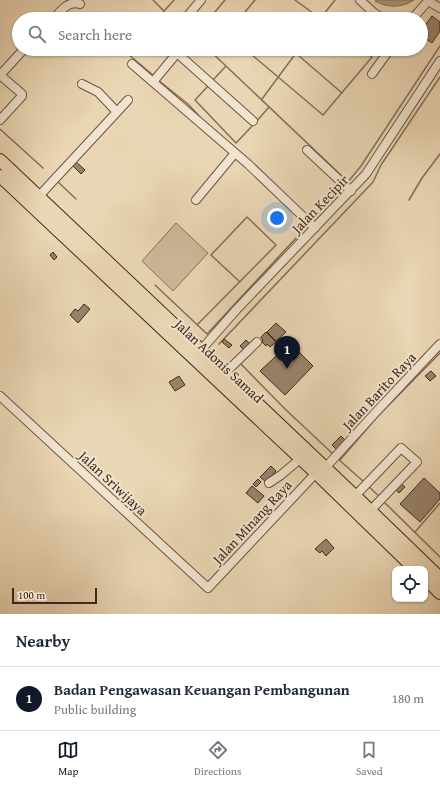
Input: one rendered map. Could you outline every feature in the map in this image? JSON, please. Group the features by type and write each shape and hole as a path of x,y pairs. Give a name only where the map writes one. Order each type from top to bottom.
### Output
{"highway":[{"path":"0,160 39,196 101,263 201,350 321,471 355,496 367,515 440,578"},
{"name":"Jalan Adonis Samad","path":"1,178 101,263 300,459 321,471 367,515 412,566"},
{"path":"428,581 440,593"}],"street":[{"path":"191,12 201,0"},
{"path":"360,0 374,12"},
{"path":"418,12 428,1 440,8"},
{"path":"60,12 74,2 80,4"},
{"path":"0,120 22,96 22,94 0,74 17,56"},
{"path":"156,79 171,56"},
{"path":"180,56 252,121"},
{"path":"372,74 385,56"},
{"name":"Jalan Kecipir","path":"201,350 347,187 366,174 440,61"},
{"path":"132,64 156,79 313,226"},
{"path":"82,84 98,92 117,112"},
{"path":"39,196 128,100"},
{"path":"307,150 347,187"},
{"path":"196,200 235,153"},
{"path":"225,373 257,342"},
{"name":"Jalan Barito Raya","path":"321,471 336,457 440,344"},
{"name":"Jalan Sriwijaya","path":"0,396 208,588"},
{"path":"355,496 401,448 417,462 367,515"},
{"path":"269,483 300,459"},
{"name":"Jalan Minang Raya","path":"208,588 321,471"}],"shaded area":[{"path":"414,0 405,5 389,6 375,1"},
{"path":"176,223 208,253 173,291 142,261"}],"building":[{"path":"432,16 440,22 440,31 432,43 428,40 428,21"},
{"path":"74,160 85,170 81,174 71,164"},
{"path":"53,252 57,257 54,260 50,255"},
{"path":"84,304 90,309 78,323 70,315 75,309 78,311"},
{"path":"276,323 286,332 276,341 267,332"},
{"path":"266,332 276,342 270,347 267,344 266,346 262,342 263,340 261,337"},
{"path":"224,339 232,345 229,348 222,342"},
{"path":"246,340 250,344 244,350 240,346"},
{"path":"290,343 313,366 285,395 260,371"},
{"path":"431,371 436,376 430,381 425,376"},
{"path":"179,376 185,385 175,391 169,382"},
{"path":"341,436 346,441 337,450 332,445"},
{"path":"271,466 276,471 266,482 260,477"},
{"path":"424,478 440,493 440,499 420,522 400,504"},
{"path":"258,479 261,482 256,487 253,484"},
{"path":"400,483 405,487 399,493 395,489"},
{"path":"252,486 264,496 258,503 246,493"},
{"path":"326,539 334,548 326,556 322,551 320,553 315,549"}],"waterway":[{"path":"153,0 164,11"},
{"path":"163,12 174,0"},
{"path":"215,12 225,0"},
{"path":"245,12 255,0"},
{"path":"295,0 311,12"},
{"path":"326,12 335,0"},
{"path":"347,183 361,166 440,46"},
{"path":"130,56 154,76"},
{"path":"215,56 344,178"},
{"path":"253,56 323,115 372,57 371,56"},
{"path":"262,99 294,56"},
{"path":"299,56 342,93"},
{"path":"213,80 226,66"},
{"path":"219,344 373,182 381,165 440,77"},
{"path":"158,80 188,104 200,117"},
{"path":"209,85 195,100 236,143 253,125"},
{"path":"256,122 269,107"},
{"path":"0,129 43,168"},
{"path":"409,200 422,178 440,154"},
{"path":"57,181 76,199"},
{"path":"312,221 343,188"},
{"path":"197,325 276,245 247,217 211,255 240,282"},
{"path":"155,285 207,334 308,225"},
{"path":"340,460 378,416 440,353"},
{"path":"240,363 285,409 333,454"},
{"path":"337,458 364,482"},
{"path":"368,486 380,497"},
{"path":"384,502 440,557"},
{"path":"415,532 440,503"}],"place":[{"name":"Badan Pengawasan Keuangan Pembangunan","path":"287,369"}]}
